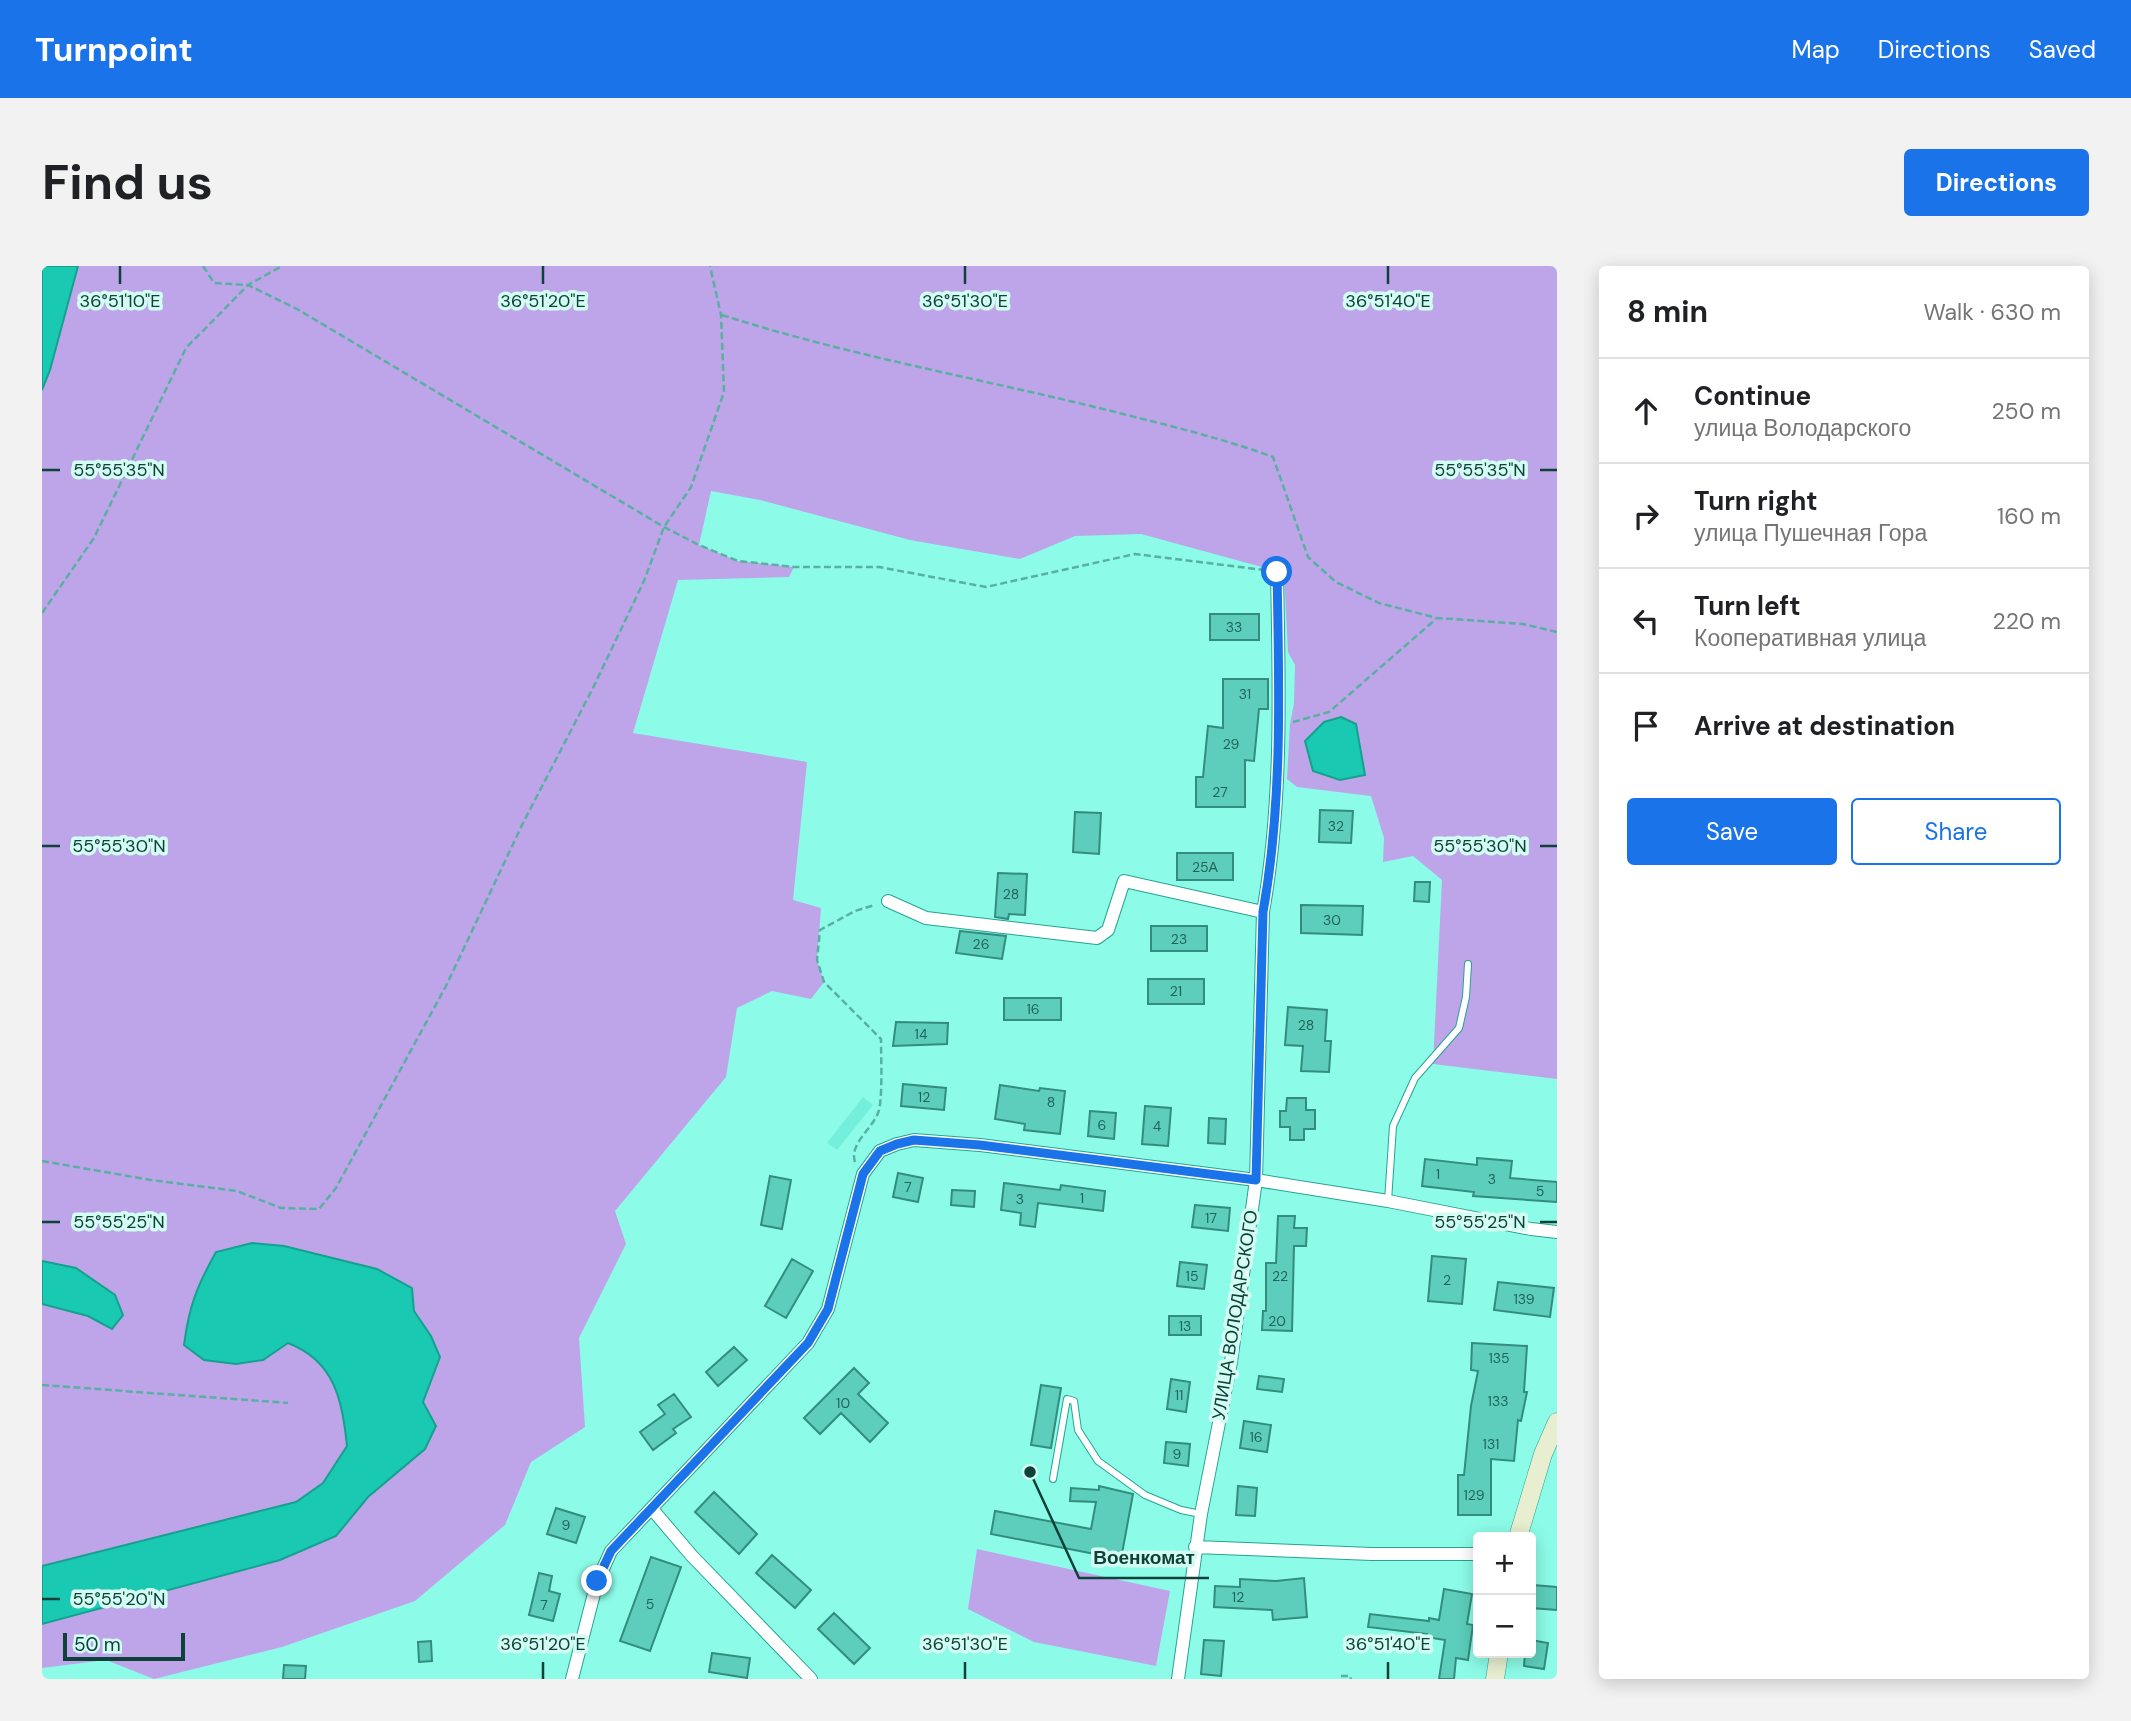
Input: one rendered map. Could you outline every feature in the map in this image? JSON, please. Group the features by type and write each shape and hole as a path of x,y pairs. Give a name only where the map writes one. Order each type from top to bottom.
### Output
{"street":[{"name":"УЛИЦА ВОЛОДАРСКОГО","path":"1178,1679 1195,1547 1231,1362 1256,1180 1263,912 1270,873 1280,726 1277,572"},
{"path":"888,901 926,918 1097,938 1108,930 1124,881 1263,912"},
{"path":"572,1679 587,1615 611,1551 808,1343 828,1309 863,1174 880,1151 914,1140 980,1145 1256,1180 1557,1232"},
{"path":"1520,1532 1543,1454 1557,1422"},
{"path":"652,1509 692,1556 811,1679"},
{"path":"1195,1547 1372,1555 1473,1554"},
{"path":"1495,1679 1498,1658"}],"lane":[{"path":"1388,1201 1392,1126 1415,1078 1459,1028 1466,998 1468,964"},
{"path":"1054,1479 1067,1399 1074,1401 1077,1430 1098,1461 1145,1494 1181,1510 1201,1514"}],"path":[{"path":"203,266 214,283 248,285 297,309 664,527 738,561 793,567 878,568 986,587 1135,554 1277,572"},
{"path":"42,613 94,538 186,348 248,285 282,266"},
{"path":"42,1161 151,1180 237,1191 281,1208 319,1209 336,1188 446,985 523,823 593,688 644,581 664,527 691,487 724,392 721,315 710,266"},
{"path":"721,315 931,371 1075,402 1178,428 1236,443 1273,457 1308,557 1336,582 1379,603 1437,618 1523,624 1557,632"},
{"path":"1280,726 1329,712 1437,618"},
{"path":"863,1174 856,1166 853,1156 879,1112 881,1039 824,982 817,960 820,930 855,911 888,901"},
{"path":"42,1385 288,1403"},
{"path":"1341,1676 1350,1676 1351,1679"}],"shaded area":[{"path":"42,266 78,266 50,370 42,390"},
{"path":"78,266 1557,266 1557,1079 1433,1064 1442,880 1413,856 1383,862 1384,838 1371,796 1297,787 1287,779 1295,665 1288,652 1284,573 1141,534 1075,536 1020,559 910,540 760,500 711,491 699,545 738,561 794,567 789,577 678,580 633,733 807,762 793,900 821,908 817,960 824,982 811,999 772,991 737,1008 726,1077 615,1211 626,1244 579,1338 585,1427 531,1462 505,1525 415,1601 282,1647 154,1679 106,1660 42,1668 42,1624 280,1560 336,1536 368,1497 425,1449 436,1426 423,1402 431,1336 414,1311 377,1269 284,1246 252,1243 263,1360 288,1343 304,1351 326,1372 338,1398 347,1446 323,1483 296,1502 42,1566 42,1304 88,1316 112,1329 76,1268 42,1261 42,390 50,370"},
{"path":"1341,717 1356,724 1365,775 1340,780 1313,771 1305,741 1324,722"},
{"path":"863,1097 873,1105 837,1150 827,1143"},
{"path":"252,1243 284,1246 377,1269 412,1288 414,1311 431,1336 440,1357 423,1402 436,1426 425,1449 368,1497 336,1536 280,1560 42,1624 42,1566 296,1502 323,1483 347,1446 339,1398 333,1384 326,1371 304,1351 288,1343 263,1360 236,1364 204,1360 184,1345 195,1297 216,1252"},
{"path":"42,1261 76,1268 115,1295 123,1315 112,1329 88,1316 42,1304"},
{"path":"977,1549 1170,1591 1156,1666 1034,1642 968,1609"}],"building":[{"path":"1210,614 1259,614 1259,640 1210,640"},
{"path":"1223,679 1268,679 1268,709 1259,709 1254,761 1245,760 1245,807 1196,807 1196,777 1203,777 1208,726 1223,728"},
{"path":"1320,810 1353,811 1351,843 1319,842"},
{"path":"1075,812 1101,813 1099,854 1073,852"},
{"path":"1177,853 1233,853 1233,880 1177,880"},
{"path":"998,873 1027,874 1025,915 1009,914 1008,919 995,917"},
{"path":"1415,882 1430,882 1429,902 1414,901"},
{"path":"1301,905 1363,906 1362,935 1301,933"},
{"path":"1151,926 1207,926 1207,951 1151,951"},
{"path":"960,931 1006,936 1002,959 956,953"},
{"path":"1148,979 1204,979 1204,1004 1148,1004"},
{"path":"1004,998 1061,998 1061,1020 1004,1020"},
{"path":"1288,1007 1327,1010 1325,1041 1331,1041 1329,1072 1301,1071 1303,1046 1285,1045"},
{"path":"896,1022 948,1023 947,1044 893,1046"},
{"path":"903,1084 946,1088 944,1110 901,1106"},
{"path":"1000,1085 1039,1091 1040,1088 1065,1091 1060,1134 1024,1130 1025,1124 995,1119"},
{"path":"1287,1098 1306,1098 1306,1110 1315,1110 1315,1129 1304,1129 1304,1140 1290,1140 1290,1127 1280,1127 1280,1111 1286,1111"},
{"path":"1145,1106 1171,1108 1168,1146 1142,1144"},
{"path":"1090,1111 1116,1113 1114,1139 1088,1136"},
{"path":"1209,1118 1226,1119 1225,1144 1208,1143"},
{"path":"1477,1158 1512,1161 1510,1178 1557,1182 1557,1202 1473,1196 1474,1192 1422,1186 1425,1159 1477,1165"},
{"path":"898,1173 923,1178 918,1202 893,1197"},
{"path":"770,1176 791,1180 782,1229 761,1225"},
{"path":"1004,1183 1060,1190 1061,1185 1105,1191 1103,1211 1038,1203 1035,1227 1020,1225 1021,1213 1001,1210"},
{"path":"952,1190 975,1191 974,1207 951,1205"},
{"path":"1195,1205 1230,1208 1228,1231 1192,1227"},
{"path":"1278,1216 1295,1216 1294,1228 1307,1228 1306,1246 1294,1246 1292,1331 1262,1330 1263,1311 1266,1311 1266,1263 1276,1263"},
{"path":"1432,1256 1466,1259 1462,1304 1428,1301"},
{"path":"792,1259 813,1271 786,1318 765,1306"},
{"path":"1180,1262 1207,1265 1204,1289 1177,1286"},
{"path":"1498,1282 1554,1288 1550,1317 1494,1310"},
{"path":"1169,1316 1201,1316 1201,1335 1169,1335"},
{"path":"1472,1343 1527,1346 1524,1392 1527,1392 1521,1421 1518,1420 1514,1461 1491,1459 1491,1515 1458,1515 1458,1475 1464,1475 1471,1406 1478,1371 1471,1370"},
{"path":"734,1347 747,1360 718,1386 706,1372"},
{"path":"854,1368 869,1383 858,1394 888,1423 870,1442 841,1413 820,1434 804,1418"},
{"path":"1259,1376 1284,1379 1282,1392 1257,1389"},
{"path":"1171,1379 1190,1382 1186,1412 1167,1409"},
{"path":"1041,1385 1061,1388 1051,1448 1031,1445"},
{"path":"674,1394 691,1417 673,1429 676,1433 653,1450 640,1432 665,1414 658,1405"},
{"path":"1244,1421 1271,1425 1267,1452 1240,1448"},
{"path":"1166,1442 1190,1444 1188,1466 1164,1463"},
{"path":"1099,1486 1133,1494 1121,1559 991,1534 995,1511 1091,1529 1096,1502 1070,1501 1071,1488 1099,1490"},
{"path":"1238,1486 1257,1488 1255,1516 1236,1515"},
{"path":"714,1492 757,1534 739,1554 695,1512"},
{"path":"556,1508 585,1517 576,1543 547,1534"},
{"path":"772,1555 811,1590 795,1608 756,1573"},
{"path":"651,1557 681,1567 650,1651 620,1641"},
{"path":"539,1573 552,1576 549,1591 560,1594 553,1621 529,1615"},
{"path":"1304,1578 1307,1617 1273,1620 1272,1610 1214,1607 1215,1586 1240,1587 1240,1579 1276,1581"},
{"path":"1536,1585 1557,1587 1557,1610 1536,1608"},
{"path":"1444,1589 1472,1594 1467,1624 1473,1625 1468,1660 1456,1658 1454,1679 1439,1679 1445,1640 1426,1637 1427,1634 1368,1627 1370,1614 1439,1620"},
{"path":"834,1613 870,1648 854,1664 818,1629"},
{"path":"1204,1640 1224,1641 1221,1676 1201,1674"},
{"path":"431,1641 432,1661 419,1662 418,1642"},
{"path":"1536,1641 1548,1643 1544,1669 1524,1666 1525,1658 1536,1658"},
{"path":"712,1653 750,1658 747,1678 709,1672"},
{"path":"284,1665 306,1666 305,1679 283,1679"}],"place":[{"name":"Военкомат","path":"1030,1472"}],"route":[{"path":"597,1581 611,1551 808,1343 828,1309 863,1174 880,1151 914,1140 980,1145 1256,1180 1263,912 1270,873 1280,726 1277,572"}]}
